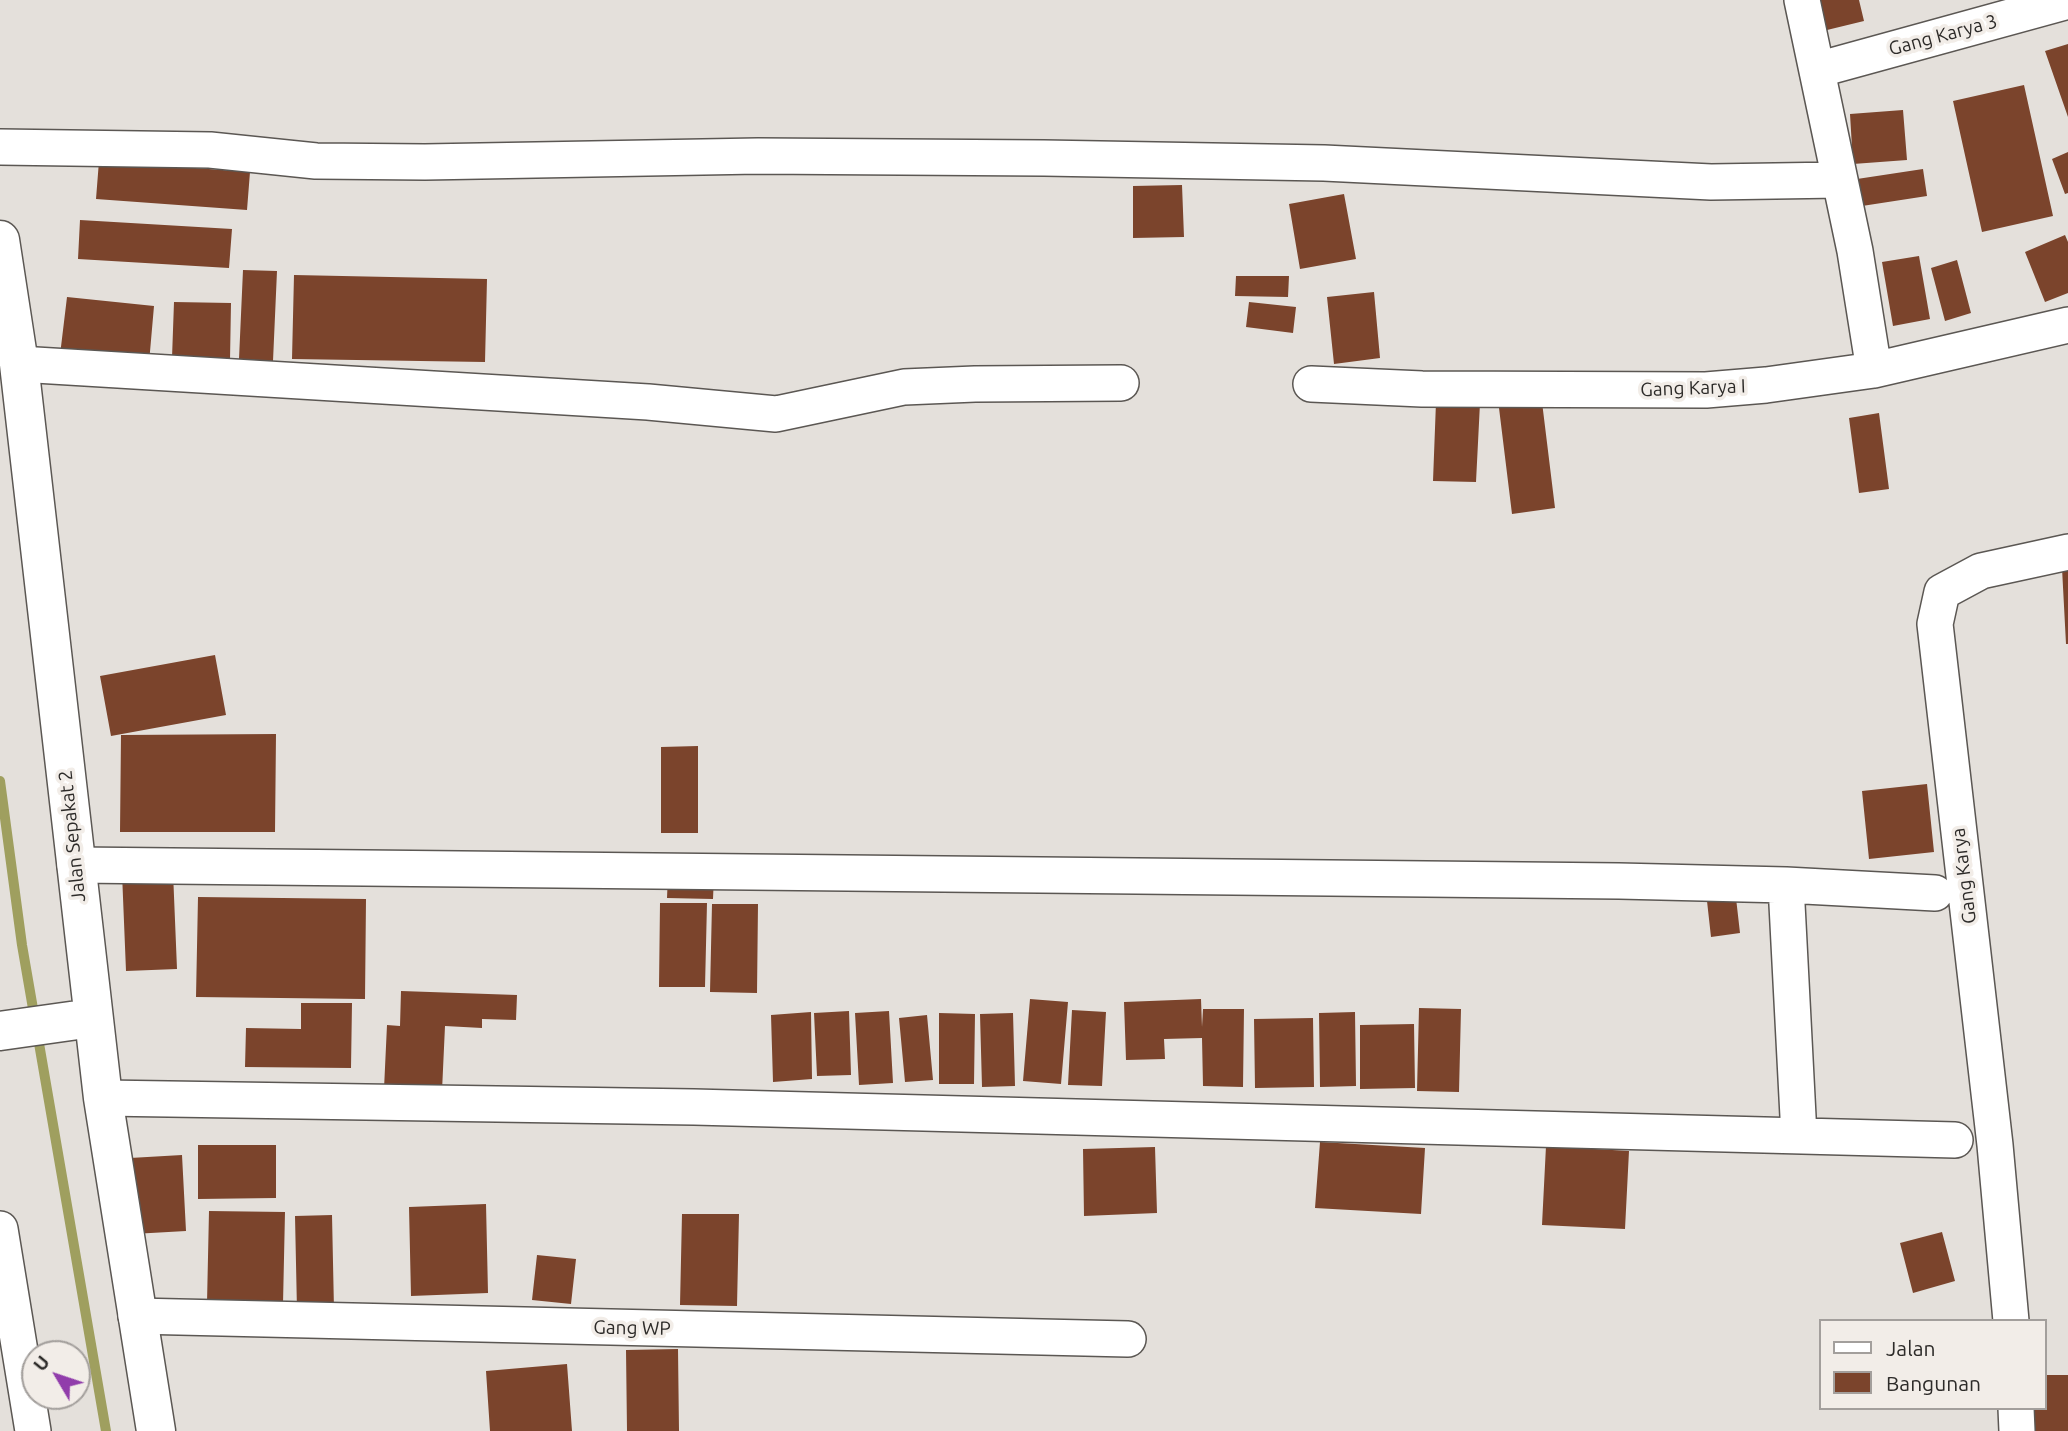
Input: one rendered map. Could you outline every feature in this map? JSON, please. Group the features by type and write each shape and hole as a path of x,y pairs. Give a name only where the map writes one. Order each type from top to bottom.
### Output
{"street":[{"path":"1802,0 1855,251 1874,370"},
{"name":"Gang Karya 3","path":"1817,70 2068,1"},
{"path":"0,147 210,150 316,161 425,162 758,156 1044,158 1324,163 1711,182 1839,180"},
{"name":"Jalan Sepakat 2","path":"0,240 19,364 92,1018 136,1316 156,1431"},
{"name":"Gang Karya I","path":"1311,384 1422,389 1706,390 1766,385 1874,370 2068,325"},
{"path":"19,364 648,402 776,414 904,387 1121,383"},
{"name":"Gang Karya","path":"2010,1307 1935,624 1942,592 1981,571 2068,552"},
{"path":"75,865 1550,881 1786,885 1935,893"},
{"path":"1786,885 1799,1136"},
{"path":"4,1030 92,1018"},
{"path":"103,1098 694,1107 1955,1140"},
{"path":"0,1229 6,1308 33,1431"},
{"name":"Gang WP","path":"136,1316 1128,1339"},
{"path":"2016,1410 2017,1431"}],"building":[{"path":"1819,0 1859,0 1864,21 1827,30"},
{"path":"2068,44 2068,117 2045,51"},
{"path":"2024,85 2053,216 1982,232 1953,101"},
{"path":"1903,110 1907,160 1853,164 1850,114"},
{"path":"2068,152 2068,193 2065,194 2052,159"},
{"path":"99,161 250,172 247,210 96,199"},
{"path":"1923,169 1927,196 1862,206 1857,179"},
{"path":"1182,185 1184,237 1133,238 1133,186"},
{"path":"1344,194 1356,259 1300,269 1289,204"},
{"path":"80,220 232,229 229,268 78,259"},
{"path":"2065,235 2068,242 2068,293 2045,302 2025,252"},
{"path":"1919,256 1930,319 1893,326 1882,262"},
{"path":"1957,260 1971,313 1945,321 1931,268"},
{"path":"243,270 277,271 273,361 239,359"},
{"path":"294,275 487,279 485,362 292,359"},
{"path":"1236,276 1289,276 1288,297 1235,296"},
{"path":"1374,292 1380,358 1334,364 1327,297"},
{"path":"67,297 154,306 149,363 60,355"},
{"path":"174,302 231,303 230,360 172,358"},
{"path":"1249,302 1296,307 1293,333 1246,327"},
{"path":"1436,402 1480,403 1476,482 1433,481"},
{"path":"1542,402 1555,508 1512,514 1499,408"},
{"path":"1879,413 1889,489 1859,493 1849,418"},
{"path":"2062,568 2068,568 2068,644 2066,644"},
{"path":"215,655 226,715 111,736 100,676"},
{"path":"276,734 275,832 120,832 121,735"},
{"path":"698,746 698,833 661,833 661,747"},
{"path":"1927,784 1934,852 1869,859 1862,791"},
{"path":"173,872 177,969 126,971 122,873"},
{"path":"668,874 714,875 713,899 667,898"},
{"path":"198,897 366,899 365,999 196,997"},
{"path":"1736,898 1740,933 1711,937 1707,901"},
{"path":"660,903 707,903 705,987 659,987"},
{"path":"712,904 758,904 757,993 710,992"},
{"path":"401,991 517,995 516,1020 482,1019 482,1028 445,1026 442,1091 384,1089 387,1025 400,1026"},
{"path":"1030,999 1068,1002 1061,1084 1023,1081"},
{"path":"1201,999 1202,1027 1203,1009 1244,1009 1243,1087 1203,1086 1202,1038 1164,1039 1165,1059 1126,1060 1124,1002"},
{"path":"301,1003 352,1003 351,1068 245,1067 246,1028 301,1029"},
{"path":"1419,1008 1461,1009 1459,1092 1417,1091"},
{"path":"1072,1010 1106,1012 1102,1086 1068,1085"},
{"path":"849,1011 851,1075 817,1076 814,1013"},
{"path":"889,1011 893,1083 859,1085 855,1013"},
{"path":"811,1012 812,1079 773,1082 771,1015"},
{"path":"1355,1012 1356,1086 1320,1087 1319,1013"},
{"path":"939,1013 975,1014 974,1084 939,1084"},
{"path":"1013,1013 1015,1086 982,1087 980,1014"},
{"path":"927,1015 933,1080 905,1082 899,1018"},
{"path":"1313,1018 1314,1087 1255,1088 1254,1019"},
{"path":"1414,1024 1415,1088 1360,1089 1360,1025"},
{"path":"1320,1142 1425,1148 1421,1214 1315,1208"},
{"path":"198,1145 276,1145 276,1198 198,1199"},
{"path":"1546,1146 1629,1151 1625,1229 1542,1225"},
{"path":"1155,1147 1157,1213 1084,1216 1083,1149"},
{"path":"182,1155 186,1231 133,1234 130,1158"},
{"path":"486,1204 488,1293 411,1296 409,1207"},
{"path":"209,1211 285,1212 283,1304 207,1303"},
{"path":"682,1214 739,1214 737,1306 680,1305"},
{"path":"332,1215 334,1310 297,1311 295,1216"},
{"path":"1942,1232 1955,1281 1913,1293 1900,1243"},
{"path":"537,1255 576,1259 571,1304 532,1300"},
{"path":"678,1349 679,1431 627,1431 626,1350"},
{"path":"567,1364 572,1431 490,1431 486,1371"},
{"path":"2047,1375 2068,1375 2068,1431 2028,1431 2028,1410 2047,1410"}],"waterway":[{"path":"0,781 22,945 106,1431"}]}
